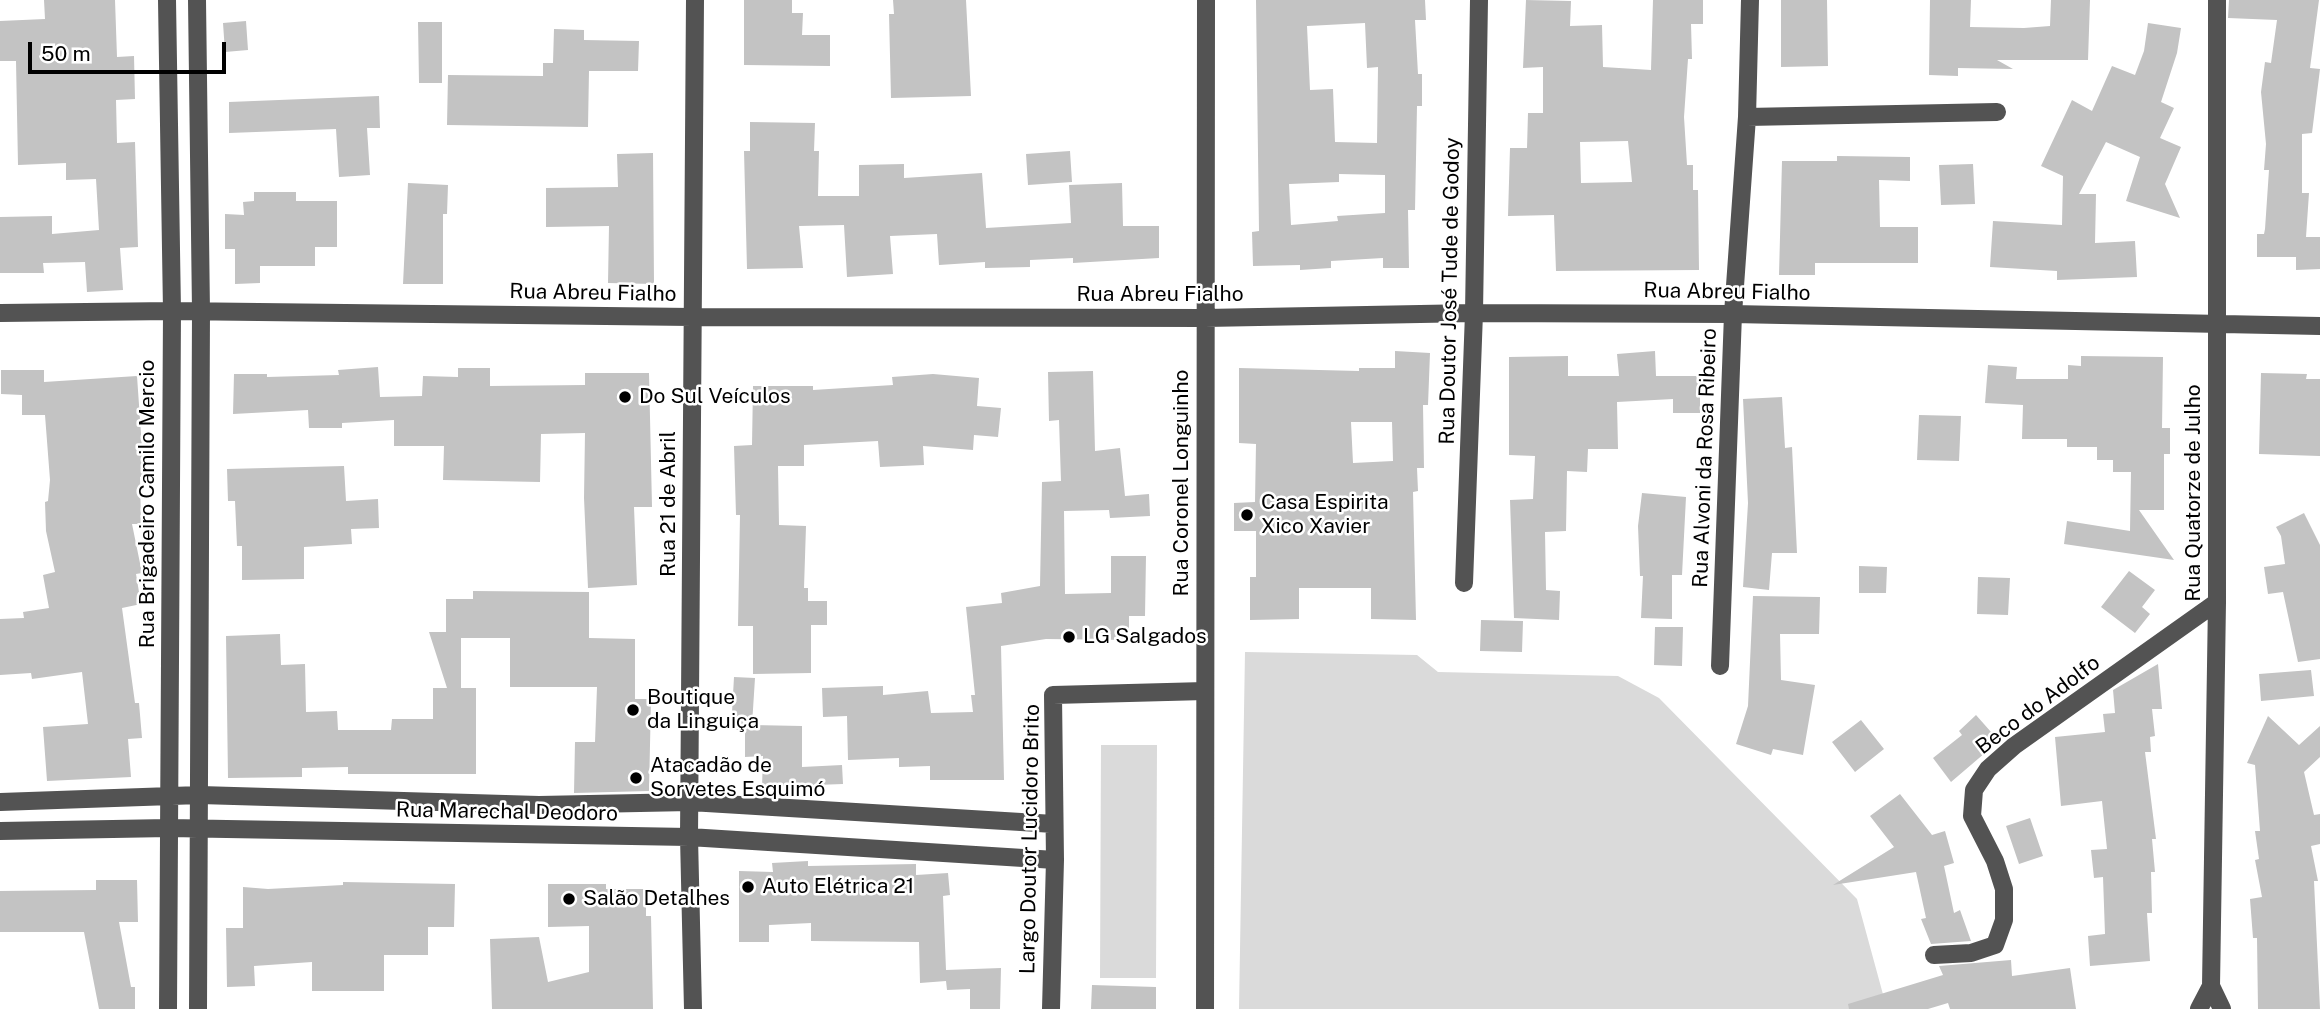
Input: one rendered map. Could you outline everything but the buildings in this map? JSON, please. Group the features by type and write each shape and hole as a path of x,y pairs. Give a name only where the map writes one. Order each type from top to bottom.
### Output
{"street":[{"name":"Rua Brigadeiro Camilo Mercio","path":"167,0 172,311 168,1009"},
{"path":"197,0 201,311 198,1009"},
{"name":"Rua 21 de Abril","path":"693,1009 689,837 695,0"},
{"name":"Rua Coronel Longuinho","path":"1205,1009 1206,0"},
{"name":"Rua Doutor José Tude de Godoy","path":"1464,583 1474,313 1479,0"},
{"name":"Rua Alvoni da Rosa Ribeiro","path":"1720,666 1733,314 1747,117 1750,0"},
{"name":"Rua Quatorze de Julho","path":"2217,0 2217,602 2211,986 2222,1009"},
{"path":"168,59 198,60"},
{"path":"1747,117 1997,112"},
{"name":"Rua Abreu Fialho","path":"0,313 201,311 692,317 1205,318 1474,313 1733,314 2216,326 2320,326"},
{"path":"171,525 200,526"},
{"name":"Beco do Adolfo","path":"1934,954 1971,953 1995,945 2004,920 2004,889 1996,861 1972,816 1974,790 1988,769 2014,746 2217,602"},
{"name":"Largo Doutor Lucidoro Brito","path":"1051,1009 1055,860 1053,695 1205,691"},
{"name":"Rua Marechal Deodoro","path":"0,802 200,795 539,805 690,802 1054,824"},
{"path":"336,799 337,832"},
{"path":"51,800 52,830"},
{"path":"539,805 540,836"},
{"name":"Rua Marechal Deodoro","path":"0,831 169,828 689,837 1055,860"},
{"name":"Rua Quatorze de Julho","path":"2199,1009 2211,986"}],"shaded area":[{"path":"1245,652 1417,655 1438,672 1618,676 1659,698 1857,899 1887,1009 1239,1009"},
{"path":"1101,745 1157,745 1156,978 1100,978"}],"place":[{"name":"Do Sul Veículos","path":"625,397"},
{"name":"Casa Espirita Xico Xavier","path":"1247,515"},
{"name":"LG Salgados","path":"1069,637"},
{"name":"Boutique da Linguiça","path":"633,710"},
{"name":"Atacadão de Sorvetes Esquimó","path":"636,778"},
{"name":"Auto Elétrica 21","path":"748,887"},
{"name":"Salão Detalhes","path":"569,899"}]}
